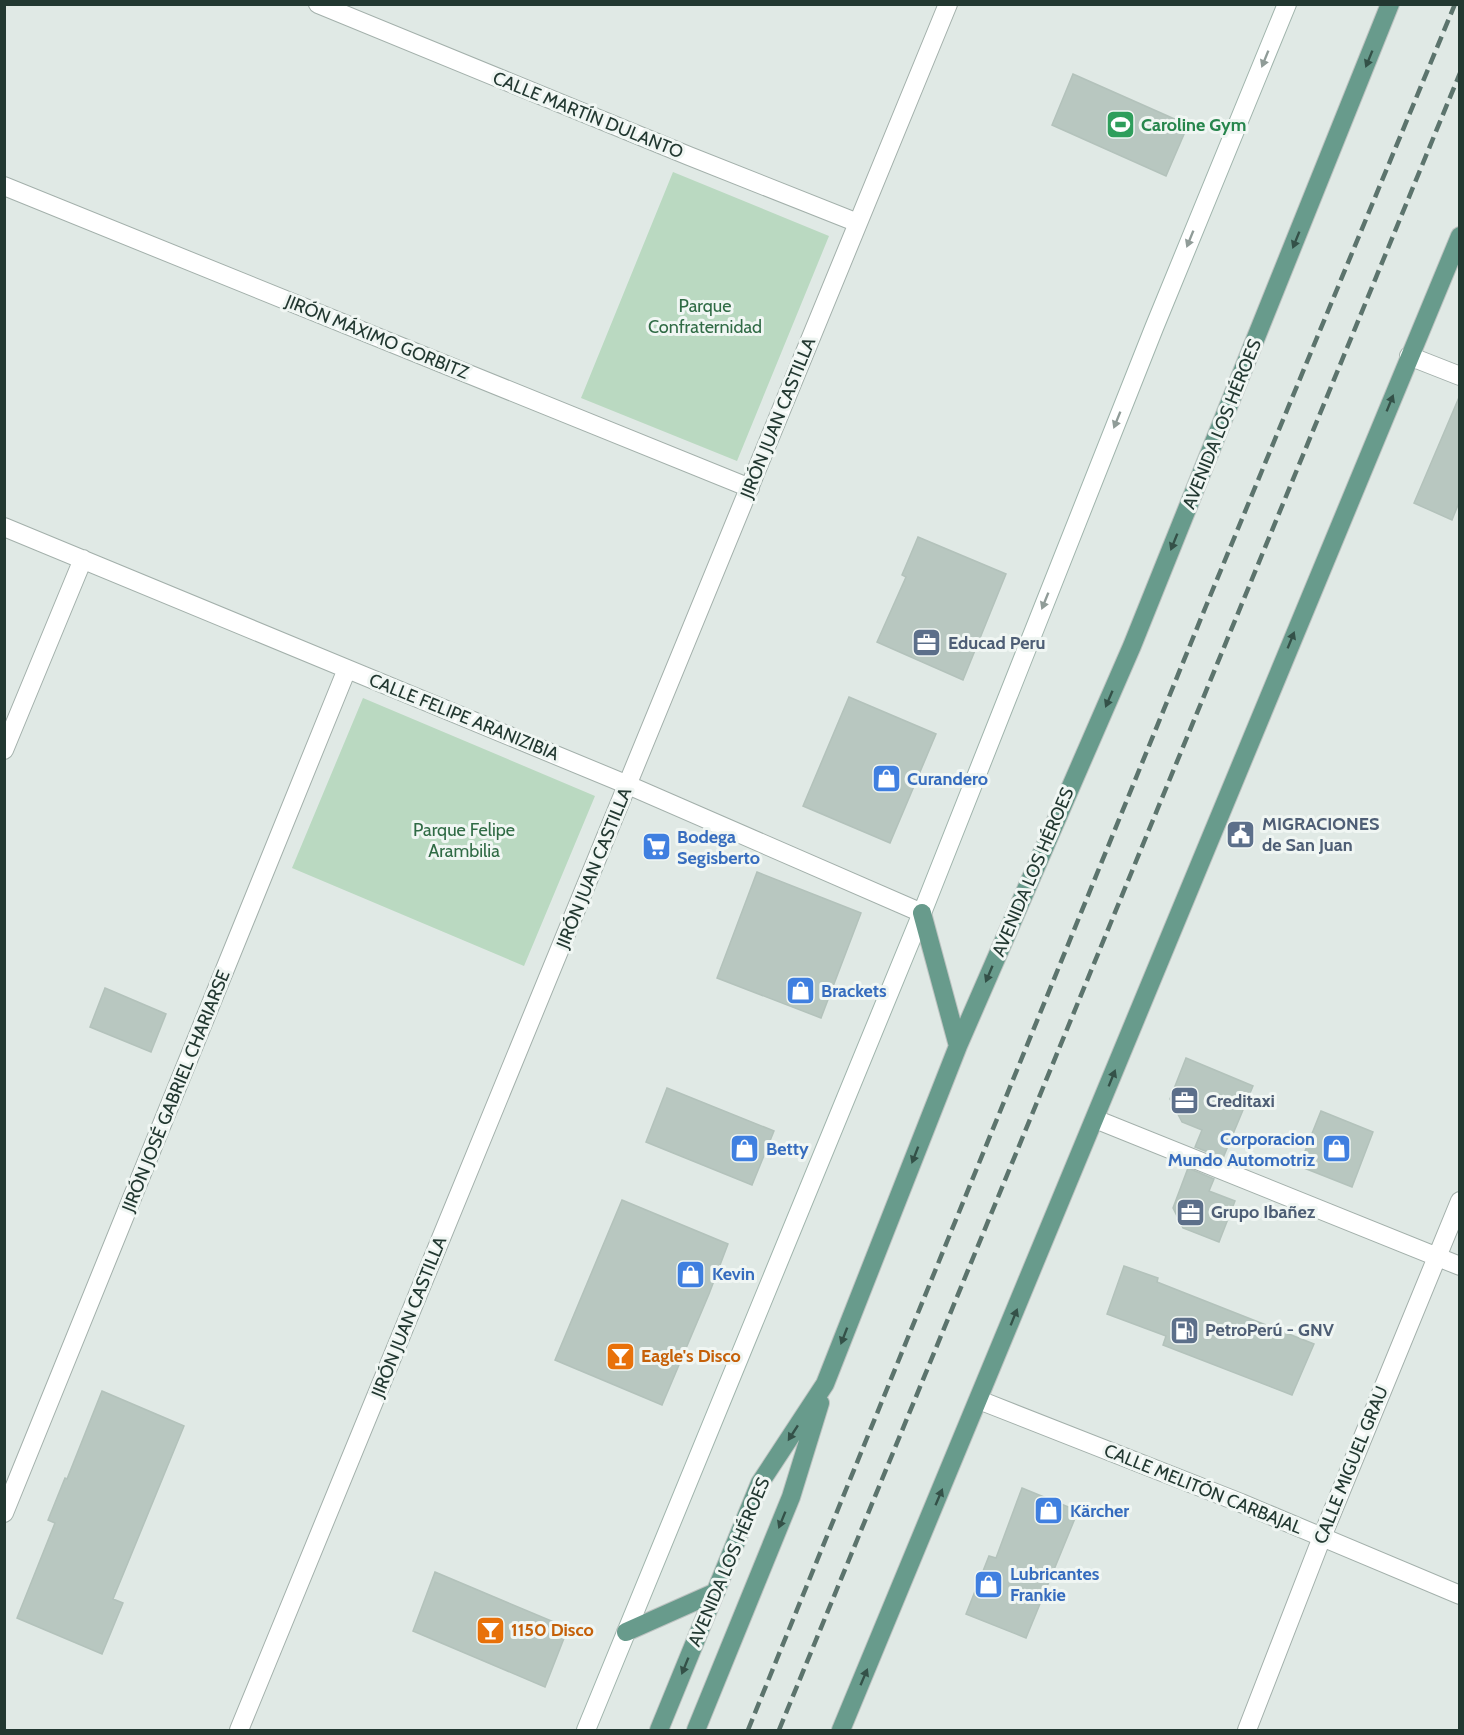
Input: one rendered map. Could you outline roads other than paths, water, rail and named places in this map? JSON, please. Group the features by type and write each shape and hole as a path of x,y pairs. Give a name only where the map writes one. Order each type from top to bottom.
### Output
{"main road":[{"name":"AVENIDA LOS HÉROES","path":"659,1731 760,1483 825,1384 958,1046 1132,646 1390,4"},
{"path":"841,1731 1460,236"},
{"path":"921,913 958,1046"},
{"path":"696,1731 791,1497 825,1384"},
{"path":"626,1632 716,1592"}],"street":[{"name":"CALLE MARTÍN DULANTO","path":"318,4 858,223"},
{"name":"JIRÓN JUAN CASTILLA","path":"240,1731 948,4"},
{"path":"586,1731 921,913 1150,338 1287,4"},
{"name":"JIRÓN MÁXIMO GORBITZ","path":"4,186 750,488"},
{"path":"1409,356 1460,376"},
{"name":"CALLE FELIPE ARANIZIBIA","path":"4,527 628,785 921,913"},
{"path":"4,750 83,559"},
{"name":"JIRÓN JOSÉ GABRIEL CHARIARSE","path":"4,1513 347,669"},
{"path":"1095,1119 1460,1266"},
{"name":"CALLE MIGUEL GRAU","path":"1246,1731 1322,1537 1460,1201"},
{"name":"CALLE MELITÓN CARBAJAL","path":"979,1400 1230,1499 1460,1595"}],"railway":[{"path":"748,1730 1206,606 1455,4"},
{"path":"779,1730 1460,73"}],"place":[{"name":"Caroline Gym","path":"1120,125"},
{"name":"Educad Peru","path":"927,643"},
{"name":"Curandero","path":"886,779"},
{"name":"MIGRACIONES de San Juan","path":"1241,834"},
{"name":"Bodega Segisberto","path":"656,847"},
{"name":"Brackets","path":"800,991"},
{"name":"Creditaxi","path":"1185,1101"},
{"name":"Betty","path":"745,1149"},
{"name":"Corporacion Mundo Automotriz","path":"1336,1149"},
{"name":"Grupo Ibañez","path":"1190,1212"},
{"name":"Kevin","path":"691,1274"},
{"name":"PetroPerú - GNV","path":"1184,1330"},
{"name":"Eagle's Disco","path":"620,1356"},
{"name":"Kärcher","path":"1049,1511"},
{"name":"Lubricantes Frankie","path":"989,1584"},
{"name":"1150 Disco","path":"490,1630"}],"park label":[{"name":"Parque Confraternidad","path":"705,316"},
{"name":"Parque Felipe Arambilia","path":"464,840"}]}
